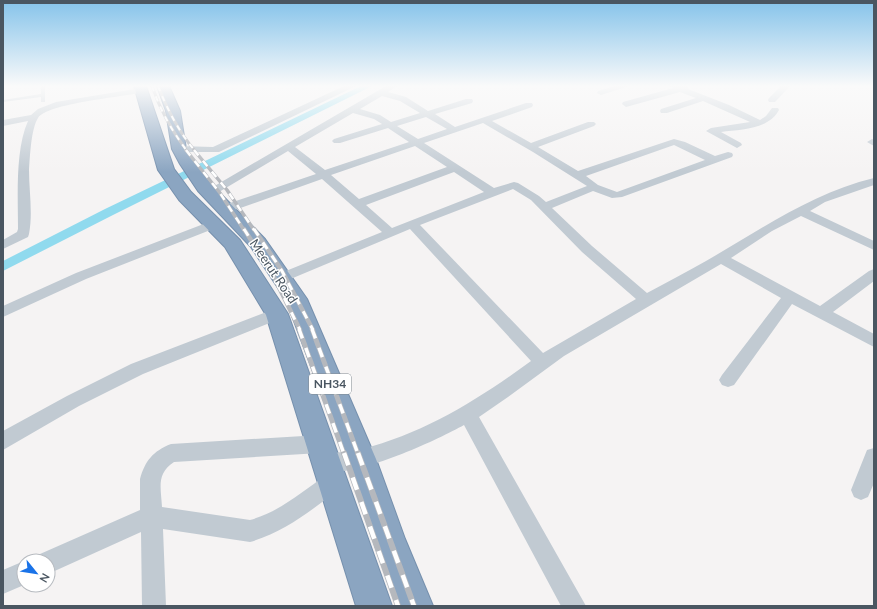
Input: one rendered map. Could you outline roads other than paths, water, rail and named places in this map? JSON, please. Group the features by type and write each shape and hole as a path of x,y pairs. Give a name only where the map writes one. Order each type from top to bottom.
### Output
{"highway":[{"name":"Meerut Road","path":"148,114 166,170 258,243 296,299 361,459 389,540 415,606"},
{"name":"Meerut Road","path":"173,114 179,150 208,202 277,314 374,606"}],"street":[{"path":"3,245 23,234 24,170 29,129 34,118 38,114"},
{"path":"179,150 196,148 215,150 291,114"},
{"path":"3,312 41,292 82,275 208,202 289,148 346,114"},
{"path":"369,114 389,125 492,192"},
{"path":"337,142 426,114"},
{"path":"428,114 454,130"},
{"path":"208,202 323,174 501,114"},
{"path":"741,114 757,122 756,123"},
{"path":"737,145 711,131 763,123 773,114"},
{"path":"3,123 34,118"},
{"path":"484,120 531,146 591,183 593,187 612,195 618,195 728,155"},
{"path":"531,146 591,124"},
{"path":"578,175 674,142 714,160"},
{"path":"289,148 323,174 391,232"},
{"path":"358,204 455,168"},
{"path":"154,606 150,479 154,466 161,459 171,453 326,463 361,459 416,439 468,414 502,392 542,362 610,320 721,258 768,228 801,210 841,192 874,181"},
{"path":"281,278 391,232 510,185 518,186 544,207 587,248 646,300"},
{"path":"544,207 593,187"},
{"path":"801,210 874,246"},
{"path":"412,224 542,362"},
{"path":"721,258 874,341"},
{"path":"820,312 824,311 871,280"},
{"path":"728,380 790,296"},
{"path":"3,441 73,401 137,369 277,314"},
{"path":"468,414 574,606"},
{"path":"862,490 874,457"},
{"path":"56,558 151,516 250,531 262,529 274,523 326,463"},
{"path":"3,582 16,576"}],"waterway":[{"path":"3,267 109,212 310,114"}],"railway":[{"path":"164,114 176,136 187,151"},
{"path":"171,114 195,151"},
{"path":"186,150 220,193 244,230"},
{"path":"194,150 227,190 254,230"},
{"path":"244,229 273,275 300,330"},
{"path":"254,229 282,271 313,330"},
{"path":"299,329 344,454"},
{"path":"312,329 358,454"},
{"path":"344,453 398,606"},
{"path":"358,453 414,606"}]}
